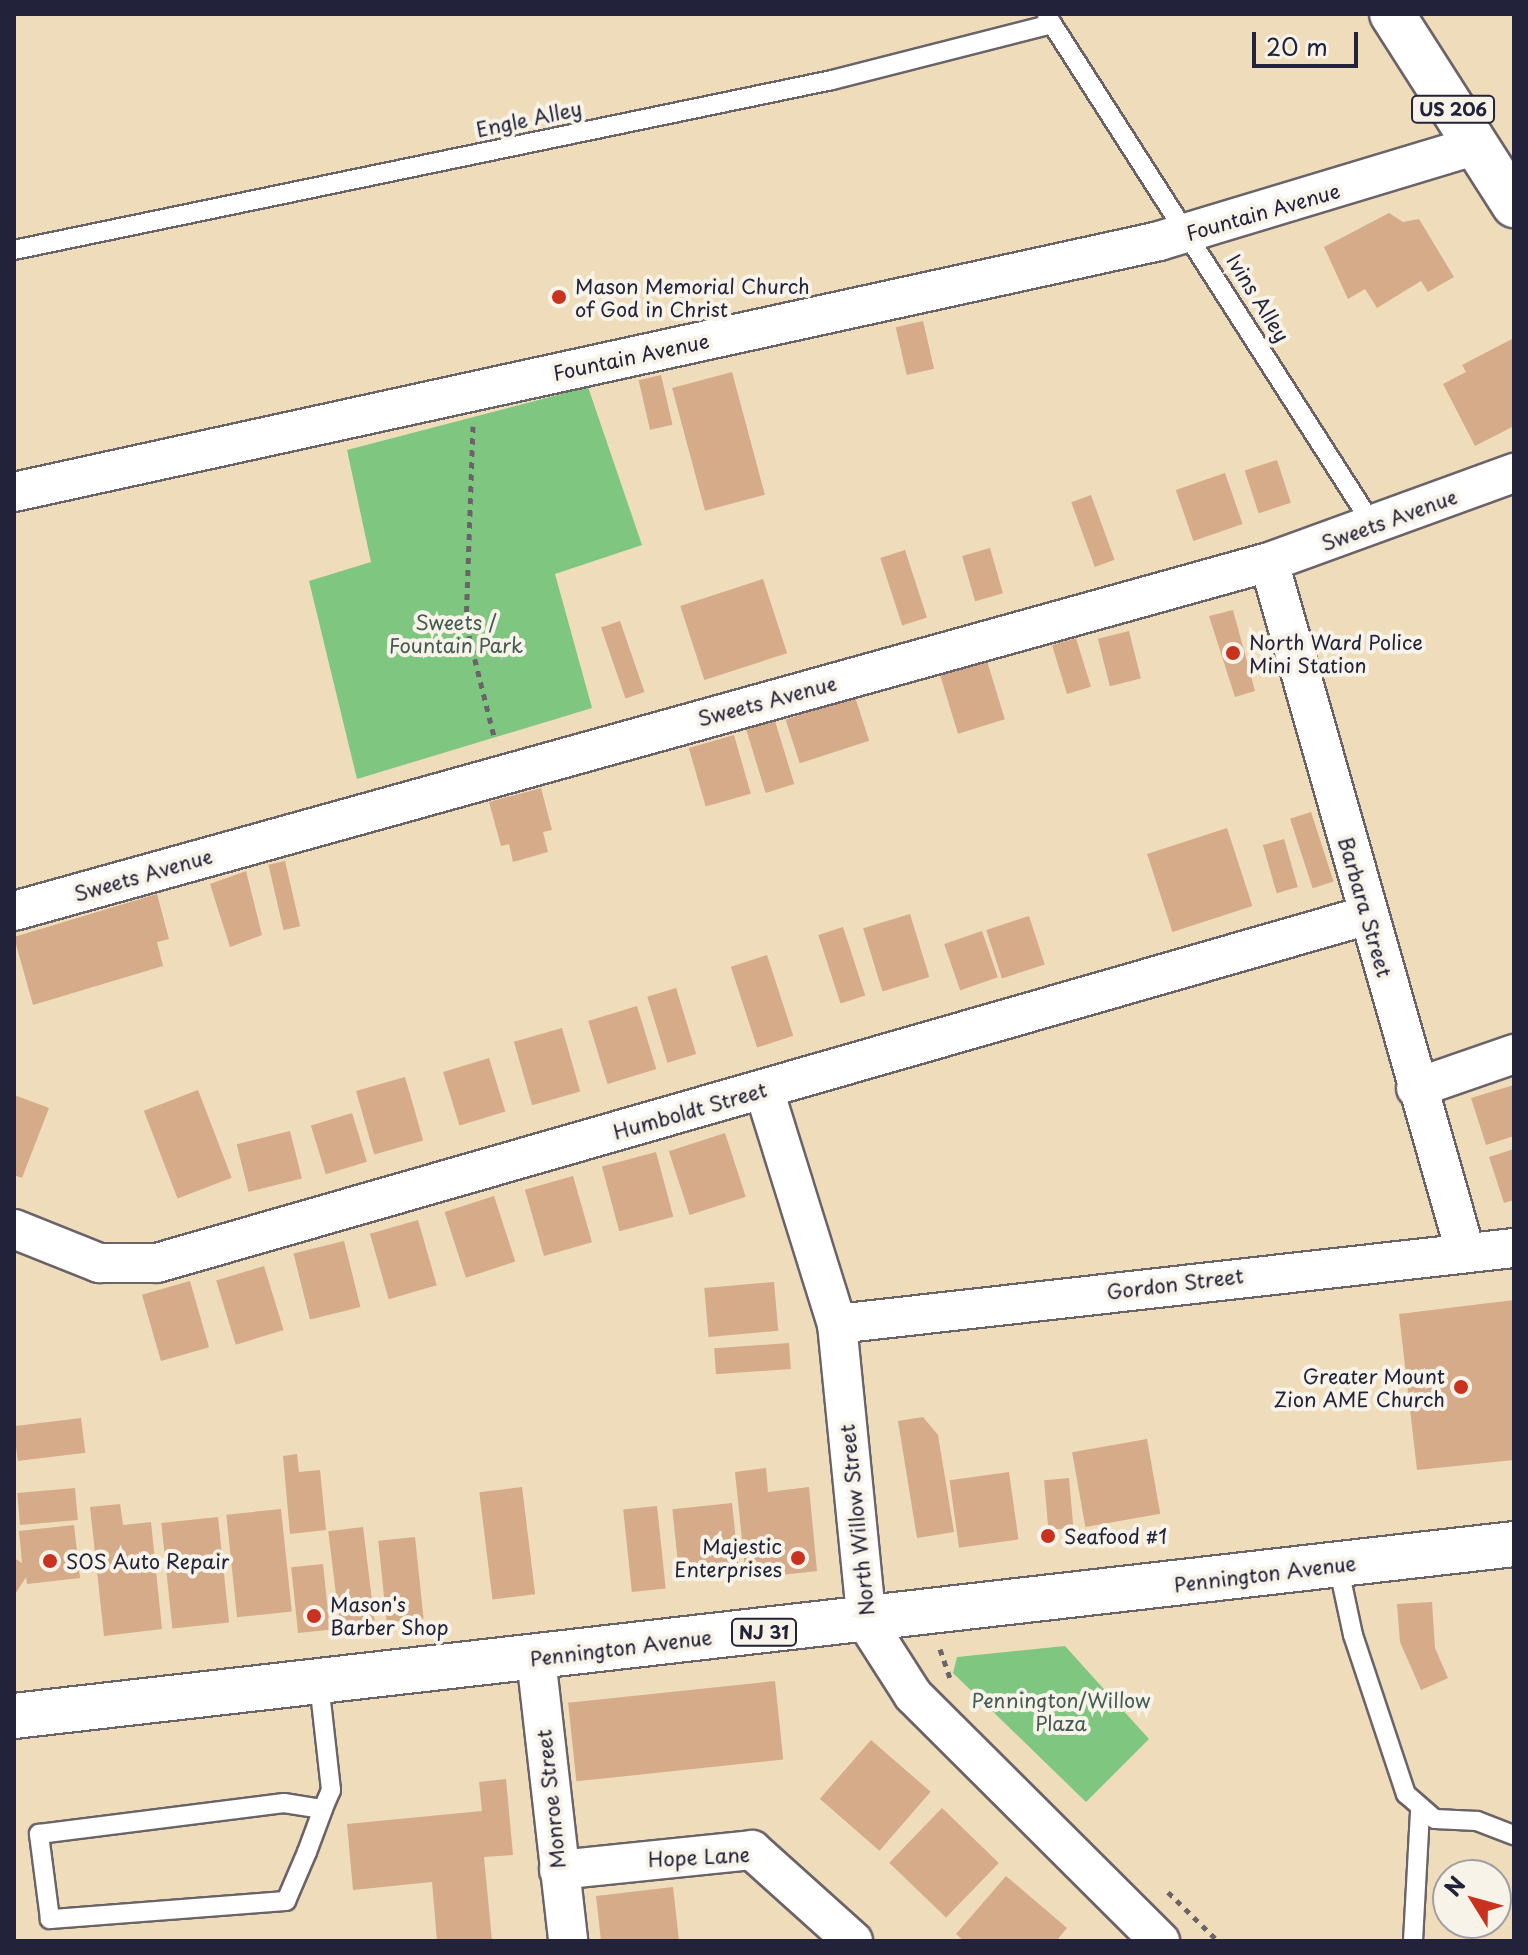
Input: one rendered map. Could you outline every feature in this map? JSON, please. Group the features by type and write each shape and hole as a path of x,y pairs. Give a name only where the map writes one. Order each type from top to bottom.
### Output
{"main road":[{"name":"US 206","path":"1392,14 1514,205"},
{"name":"Pennington Avenue","path":"14,1716 867,1623 1514,1544"}],"street":[{"name":"Fountain Avenue","path":"14,492 1191,232 1476,145"},
{"name":"Sweets Avenue","path":"14,911 1269,562 1375,529 1514,473"},
{"name":"Barbara Street","path":"1269,562 1416,1088 1465,1251"},
{"name":"Humboldt Street","path":"14,1229 99,1263 157,1263 1368,915"},
{"path":"1416,1088 1514,1054"},
{"name":"North Willow Street","path":"764,1090 837,1324 867,1623 913,1695 1160,1941"},
{"name":"Gordon Street","path":"837,1324 1465,1251 1514,1248"},
{"name":"Monroe Street","path":"536,1658 568,1941"},
{"name":"Hope Lane","path":"559,1870 752,1850 853,1941"}],"lane":[{"name":"Ivins Alley","path":"1049,19 1191,232 1375,529"},
{"name":"Engle Alley","path":"14,250 832,80 1049,19"},
{"path":"1338,1565 1377,1707 1406,1794 1420,1810 1514,1835"},
{"path":"319,1683 331,1790 286,1901 50,1919 39,1834 284,1803 323,1809"},
{"path":"1413,1941 1420,1810"}],"path":[{"path":"467,393 476,444 466,624 504,776"},
{"path":"929,1615 949,1677 960,1688"},
{"path":"1162,1886 1218,1941"}],"green space":[{"name":"Sweets / Fountain Park","path":"588,387 642,545 555,574 592,708 357,779 309,581 371,562 347,450"},
{"name":"Pennington/Willow Plaza","path":"1065,1646 1149,1739 1086,1802 953,1673 957,1657"}],"building":[{"path":"1389,213 1403,222 1419,219 1454,277 1428,292 1421,281 1377,308 1365,289 1348,299 1324,247"},
{"path":"923,321 934,369 907,375 896,327"},
{"path":"1514,338 1514,426 1475,446 1443,384 1466,372 1462,365"},
{"path":"732,372 765,495 705,511 672,388"},
{"path":"661,375 672,425 650,430 639,380"},
{"path":"1277,460 1291,503 1259,513 1245,471"},
{"path":"1225,473 1243,524 1193,541 1176,490"},
{"path":"1091,495 1115,560 1095,567 1071,502"},
{"path":"990,548 1003,593 975,601 962,556"},
{"path":"905,550 927,618 902,626 880,558"},
{"path":"763,579 787,653 704,680 680,606"},
{"name":"North Ward Police Mini Station","path":"1233,610 1255,691 1235,697 1209,616"},
{"path":"620,621 644,692 626,698 601,628"},
{"path":"1129,631 1141,679 1110,686 1098,639"},
{"path":"1076,638 1091,687 1067,694 1052,645"},
{"path":"987,661 1005,719 958,734 940,675"},
{"path":"855,697 869,741 800,763 786,720"},
{"path":"775,721 794,784 766,793 746,730"},
{"path":"734,735 751,794 706,807 689,748"},
{"path":"541,788 552,830 543,832 548,852 513,862 509,844 501,846 489,802"},
{"path":"1311,812 1334,881 1313,888 1290,819"},
{"path":"1227,828 1252,906 1172,932 1147,854"},
{"path":"1284,839 1298,887 1277,893 1263,845"},
{"path":"285,861 300,926 284,930 268,865"},
{"path":"246,871 262,935 230,947 210,884"},
{"path":"157,894 169,939 157,942 163,966 33,1005 14,937"},
{"path":"910,914 929,977 882,991 863,928"},
{"path":"1029,916 1045,965 1002,978 986,930"},
{"path":"843,927 865,995 841,1004 818,935"},
{"path":"982,931 998,977 960,990 944,944"},
{"path":"767,955 793,1036 757,1048 731,967"},
{"path":"676,988 696,1054 667,1063 647,997"},
{"path":"637,1006 656,1069 608,1084 588,1021"},
{"path":"562,1028 580,1091 532,1105 514,1042"},
{"path":"489,1058 505,1112 459,1126 443,1072"},
{"path":"405,1077 423,1140 374,1155 356,1091"},
{"path":"1514,1085 1514,1136 1486,1145 1471,1098"},
{"path":"198,1090 232,1178 178,1199 144,1111"},
{"path":"14,1095 49,1108 22,1178 14,1175"},
{"path":"352,1113 367,1162 326,1174 311,1126"},
{"path":"290,1131 302,1179 248,1192 237,1144"},
{"path":"725,1133 746,1197 690,1215 669,1151"},
{"path":"1514,1149 1514,1200 1504,1203 1489,1157"},
{"path":"656,1152 673,1217 619,1231 602,1166"},
{"path":"573,1176 592,1242 544,1256 525,1190"},
{"path":"494,1196 515,1262 466,1278 445,1212"},
{"path":"418,1220 437,1285 389,1299 370,1234"},
{"path":"344,1241 360,1307 310,1320 294,1254"},
{"path":"264,1266 284,1330 236,1345 216,1281"},
{"path":"190,1281 209,1347 161,1361 142,1295"},
{"path":"774,1282 778,1331 709,1337 704,1288"},
{"name":"Greater Mount Zion AME Church","path":"1514,1300 1514,1460 1417,1470 1399,1314"},
{"path":"789,1343 791,1369 716,1374 714,1348"},
{"path":"923,1417 938,1435 954,1532 917,1538 898,1421"},
{"path":"81,1418 85,1453 18,1461 14,1426"},
{"path":"1147,1439 1160,1514 1085,1527 1072,1452"},
{"path":"297,1454 299,1472 320,1470 326,1530 290,1534 283,1456"},
{"path":"766,1468 768,1492 809,1487 817,1571 746,1579 735,1472"},
{"path":"1009,1472 1018,1539 959,1548 950,1480"},
{"path":"1069,1478 1073,1528 1048,1530 1044,1480"},
{"path":"522,1487 535,1594 492,1599 479,1492"},
{"path":"75,1488 78,1520 20,1525 17,1493"},
{"path":"732,1503 739,1573 680,1579 672,1509"},
{"path":"120,1504 123,1525 151,1522 162,1629 104,1636 90,1507"},
{"path":"657,1506 666,1589 632,1592 623,1510"},
{"path":"281,1509 292,1611 237,1617 226,1515"},
{"path":"218,1517 229,1622 172,1628 161,1523"},
{"name":"SOS Auto Repair","path":"74,1525 80,1578 27,1584 26,1577 14,1596 14,1558 22,1563 19,1531"},
{"path":"363,1527 375,1625 340,1630 328,1531"},
{"path":"415,1537 424,1619 387,1622 378,1541"},
{"path":"323,1564 330,1630 298,1633 291,1567"},
{"path":"1432,1602 1435,1648 1448,1678 1421,1690 1400,1642 1397,1604"},
{"path":"775,1681 783,1760 576,1781 568,1703"},
{"path":"871,1740 931,1792 879,1851 820,1799"},
{"path":"506,1779 513,1855 484,1857 492,1941 437,1941 432,1882 353,1890 347,1824 482,1811 479,1782"},
{"path":"942,1808 999,1863 946,1918 889,1863"},
{"path":"1006,1876 1067,1928 1056,1941 964,1941 956,1934"},
{"path":"673,1887 679,1941 601,1941 596,1896"}],"place":[{"name":"Mason Memorial Church of God in Christ","path":"559,297"},
{"name":"North Ward Police Mini Station","path":"1233,653"},
{"name":"Greater Mount Zion AME Church","path":"1461,1387"},
{"name":"Seafood #1","path":"1048,1536"},
{"name":"Majestic Enterprises","path":"798,1558"},
{"name":"SOS Auto Repair","path":"50,1561"},
{"name":"Mason's Barber Shop","path":"314,1616"}]}
